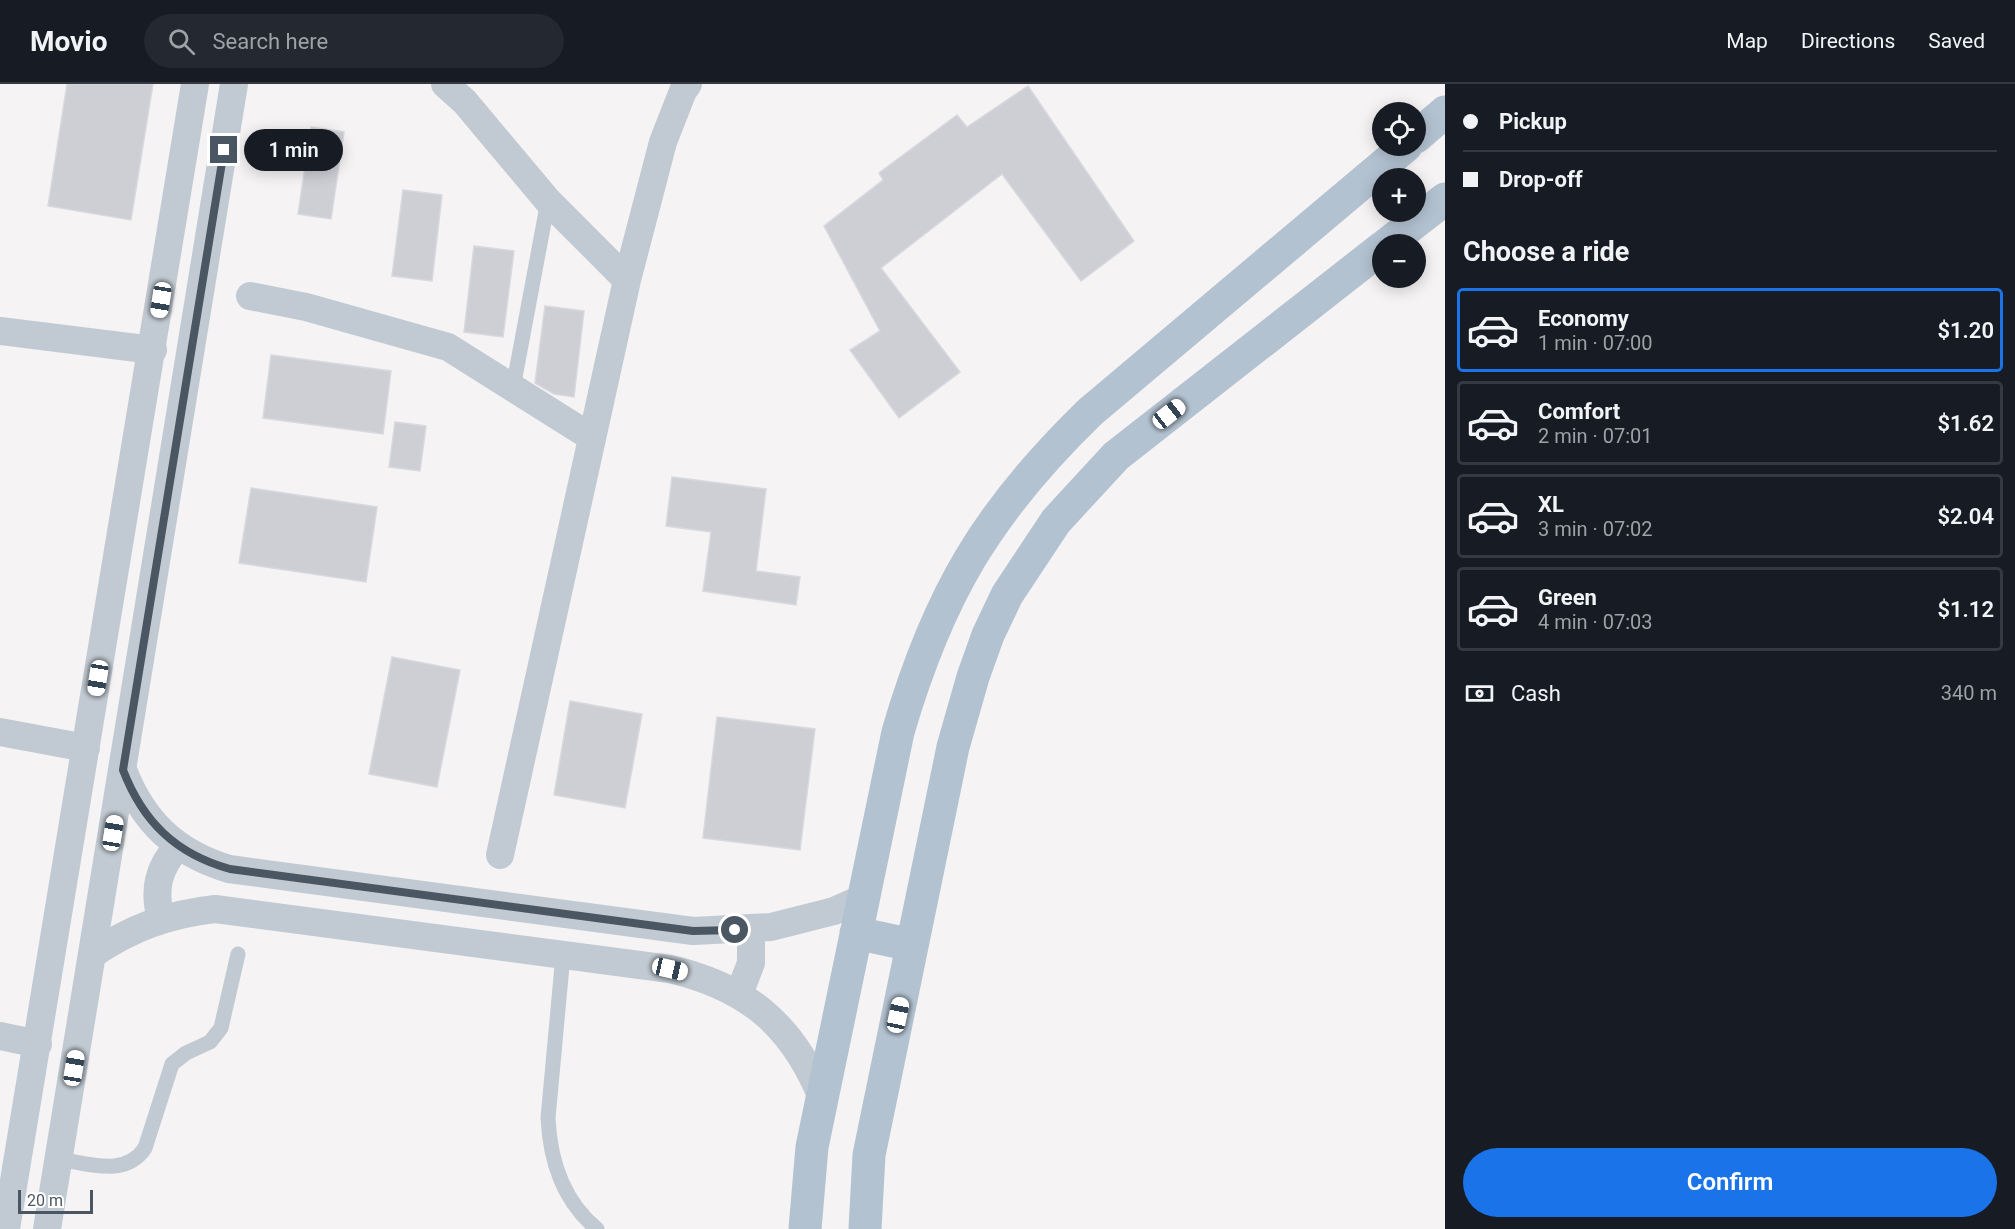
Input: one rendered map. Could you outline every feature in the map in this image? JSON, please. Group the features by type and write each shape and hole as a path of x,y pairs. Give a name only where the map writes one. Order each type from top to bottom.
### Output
{"main road":[{"path":"1426,128 1445,112"},
{"path":"806,1229 812,1147 898,732 916,671 939,613 969,557 1004,505 1044,456 1090,412 1394,156"},
{"path":"1400,234 1445,199"},
{"path":"865,1229 869,1155 953,747 988,635 1030,557 1056,521 1116,456 1372,256"},
{"path":"856,933 912,945"}],"street":[{"path":"6,1229 153,350 195,84"},
{"path":"46,1229 93,954 234,84"},
{"path":"445,84 465,102 548,201 627,280"},
{"path":"500,855 627,280 663,142 682,91 688,84"},
{"path":"250,296 306,307 448,346 591,437"},
{"path":"161,300 198,305"},
{"path":"0,331 153,350"},
{"path":"0,732 86,748"},
{"path":"123,770 140,807 153,824 178,846 207,863 230,869 693,931 751,929 803,920 863,898"},
{"path":"161,919 157,899 158,879 162,867 178,846"},
{"path":"93,954 137,928 161,919 215,909 670,969 700,976 739,994 776,1022 795,1045 811,1070 822,1098"},
{"path":"739,994 751,963 751,929"},
{"path":"0,1036 38,1044"}],"lane":[{"path":"513,388 548,201"},
{"path":"58,1159 112,1167 132,1163 139,1157 145,1148 172,1064 186,1053 210,1042 221,1028 238,954"},
{"path":"563,955 548,1118 549,1142 564,1187 577,1207 597,1229"}],"building":[{"path":"67,84 153,84 131,220 48,206"},
{"path":"1028,86 1134,241 1081,281 1002,174 881,268 960,372 899,418 850,350 880,331 824,226 883,180 879,173 957,115 967,127"},
{"path":"311,127 344,132 331,219 298,214"},
{"path":"403,190 442,195 432,281 392,276"},
{"path":"474,246 514,251 503,337 464,332"},
{"path":"545,306 584,311 574,397 554,394 535,383"},
{"path":"271,355 391,371 383,434 263,418"},
{"path":"395,422 426,426 420,471 389,467"},
{"path":"672,477 766,489 756,571 800,577 796,605 703,591 711,532 666,526"},
{"path":"251,488 377,507 366,582 239,563"},
{"path":"392,657 460,670 437,787 369,774"},
{"path":"570,701 642,714 625,808 554,795"},
{"path":"717,717 815,729 800,850 703,838"}],"route":[{"path":"224,150 123,770 140,807 167,838 186,852 207,863 230,869 693,931 735,930"}]}
